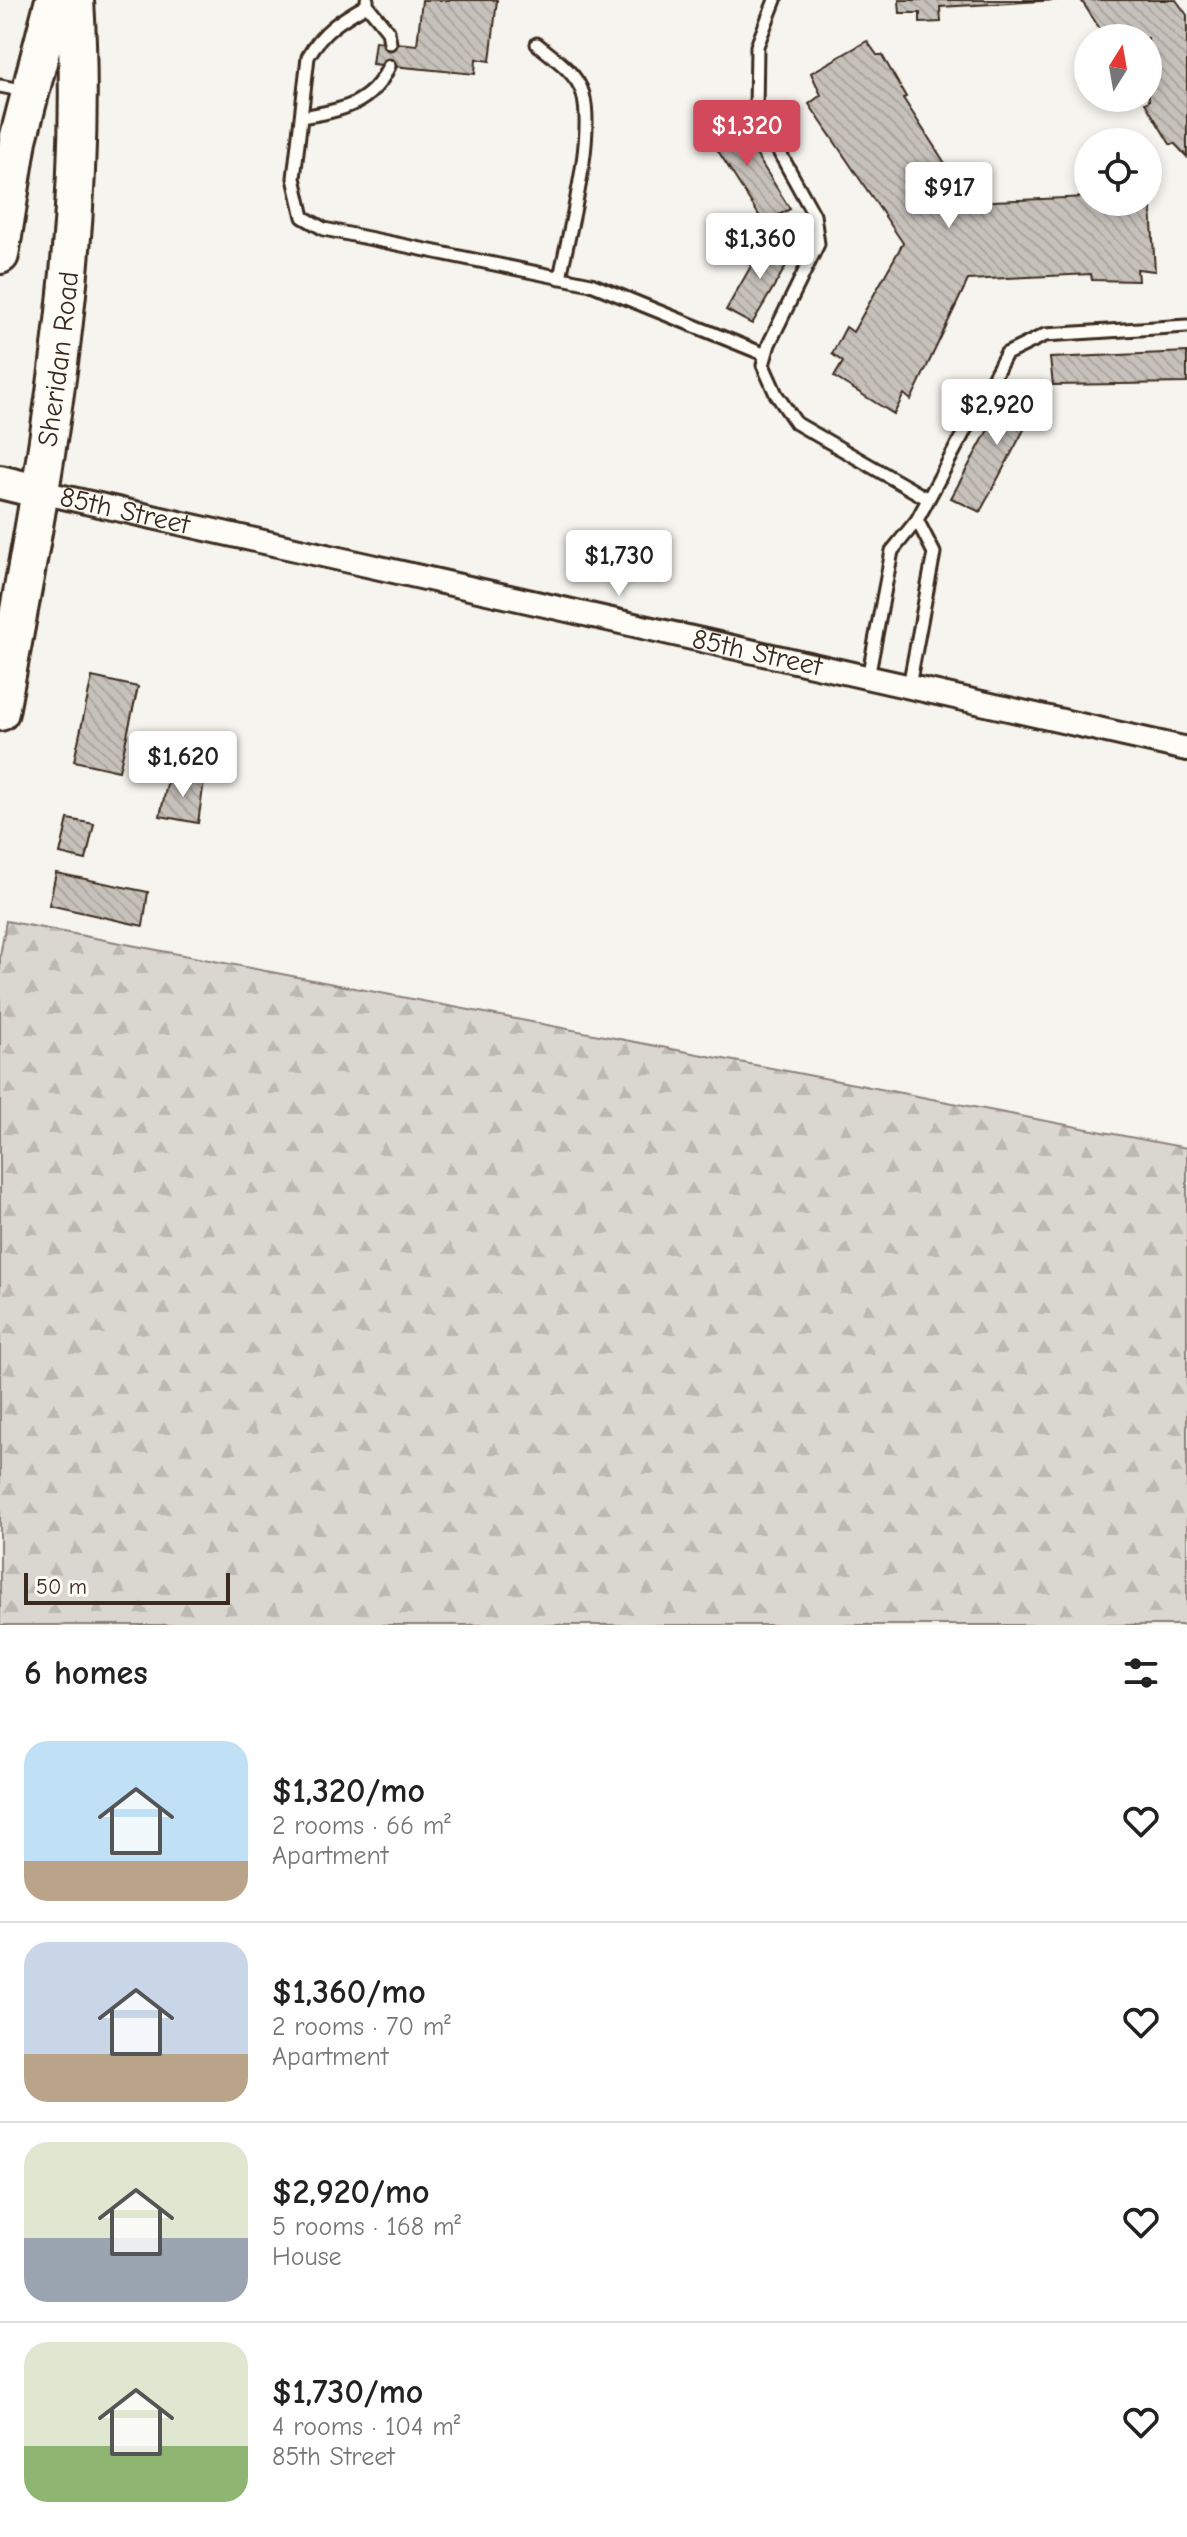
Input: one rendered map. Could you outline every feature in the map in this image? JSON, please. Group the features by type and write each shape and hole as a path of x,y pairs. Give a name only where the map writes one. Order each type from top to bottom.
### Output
{"main road":[{"path":"0,255 3,218 18,140 15,89 54,0"},
{"name":"Sheridan Road","path":"0,712 41,492 62,341 79,102 75,0"}],"street":[{"name":"85th Street","path":"0,482 1187,749"}],"lane":[{"path":"775,0 757,46 756,110 814,215 818,244 763,365 776,394 796,423 928,499"},
{"path":"390,43 388,31 367,2 318,39 308,57 294,178 303,217 324,229 591,284 766,355"},
{"path":"537,44 569,71 583,92 586,132 560,278"},
{"path":"301,117 361,102 381,84 389,66"},
{"path":"868,678 892,551 917,520 1006,354 1045,335 1187,326"},
{"path":"909,686 934,553 917,520"}],"green space":[{"path":"6,921 1187,1148 1187,1625 0,1625 0,956"}],"building":[{"path":"422,0 497,0 490,61 476,59 475,74 372,64 375,41 417,45"},
{"path":"899,0 1059,0 940,7 941,22 920,23 920,13 900,13"},
{"path":"1081,0 1176,0 1187,15 1187,157 1175,144 1170,144 1150,112 1162,112 1162,24 1097,24"},
{"path":"867,41 877,55 882,55 906,97 903,98 970,202 1074,198 1074,216 1152,216 1155,271 1137,269 1138,281 1092,280 1091,274 968,280 911,400 904,394 894,414 834,377 843,362 832,354 846,327 853,332 903,243 809,104 821,95 811,73"},
{"path":"729,111 790,209 764,223 706,132"},
{"path":"767,238 793,254 752,324 726,310"},
{"path":"1187,352 1187,383 1053,385 1050,358"},
{"path":"1015,380 1042,396 980,512 951,498"},
{"path":"92,677 138,687 119,771 74,761"},
{"path":"169,775 204,781 198,823 160,816"},
{"path":"68,819 94,824 86,860 60,854"},
{"path":"56,873 148,892 143,926 49,905"}]}
